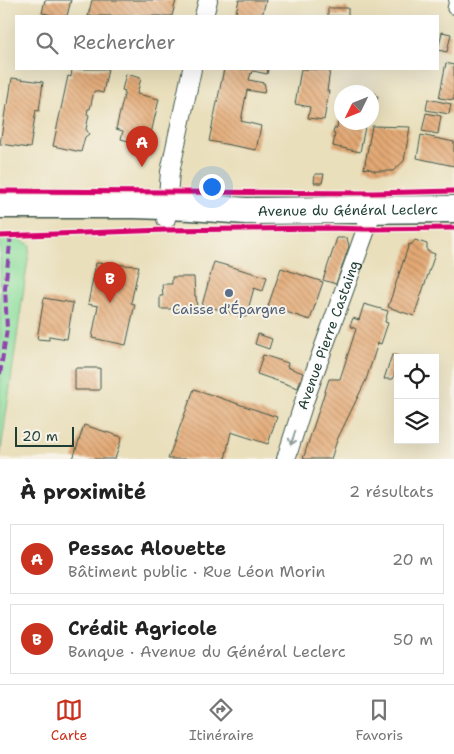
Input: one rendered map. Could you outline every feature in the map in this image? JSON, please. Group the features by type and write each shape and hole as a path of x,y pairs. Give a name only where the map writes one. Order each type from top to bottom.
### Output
{"main road":[{"name":"Avenue du Général Leclerc","path":"0,205 134,205 167,213"},
{"name":"Avenue du Général Leclerc","path":"0,220 167,213 190,207 240,211 454,209"}],"street":[{"path":"204,15 208,0"},
{"path":"167,213 170,172 192,70"},
{"name":"Avenue Pierre Castaing","path":"286,459 305,399 373,210"}],"green space":[{"path":"11,235 30,245 0,457 0,236"}],"building":[{"path":"45,0 71,0 67,15 42,13"},
{"path":"92,0 176,0 172,15 88,15"},
{"path":"239,0 266,0 262,15 235,15"},
{"path":"328,8 348,8 348,15 328,15"},
{"path":"442,32 451,34 447,52 439,50"},
{"path":"446,63 454,65 454,100 439,98"},
{"path":"72,70 108,70 103,93 94,91 90,109 88,109 87,114 89,115 86,129 89,134 85,137 81,152 53,146 68,76 71,77"},
{"path":"224,70 268,70 267,74 253,71 251,73 249,80 264,83 264,93 247,90 241,121 261,126 256,150 209,141"},
{"path":"301,70 330,70 327,91 329,91 324,120 308,118 310,107 295,104"},
{"path":"126,74 141,78 137,94 159,99 147,151 140,153 137,152 139,144 121,139 123,131 116,129 125,91 122,90"},
{"path":"12,78 43,82 39,111 36,110 30,148 0,144"},
{"path":"428,99 451,104 449,114 426,110"},
{"path":"426,113 441,116 438,134 422,131"},
{"path":"379,126 410,127 404,161 393,171 364,169 371,130 379,130"},
{"path":"334,128 334,130 364,130 360,152 333,146 335,134 333,134"},
{"path":"421,135 454,142 454,166 417,158"},
{"path":"315,174 324,174 322,183 314,183"},
{"path":"337,238 347,238 349,246 336,284 323,280"},
{"path":"415,240 427,244 427,251 435,254 414,316 388,307 409,244 411,245"},
{"name":"Caisse d'Épargne","path":"214,262 267,277 263,291 254,288 246,317 202,305"},
{"path":"96,263 139,266 131,303 135,304 126,345 92,338 98,306 88,304"},
{"path":"281,268 323,282 310,320 268,306"},
{"path":"172,277 194,277 197,309 160,309 160,296 163,296 162,284 172,284"},
{"path":"44,298 73,303 67,339 49,336 49,340 37,339"},
{"path":"364,304 388,311 385,322 388,323 381,344 378,343 366,380 337,440 331,459 303,459 329,379 340,379 356,329 350,326 353,318 359,320"},
{"path":"258,334 272,339 269,349 255,344"},
{"path":"263,355 288,363 287,367 303,373 298,388 257,374"},
{"path":"392,355 394,355 393,379 384,379"},
{"path":"75,368 100,368 100,390 75,390"},
{"path":"194,389 277,417 268,444 231,432 225,459 168,459"},
{"path":"84,425 122,437 115,459 73,459"}],"marked path":[{"path":"0,374 7,329 5,288 11,235"}],"cycle path":[{"path":"0,191 373,193 454,191"},
{"path":"0,236 166,230 454,228"}],"place":[{"name":"Pessac Alouette","path":"142,167"},
{"name":"Caisse d'Épargne","path":"229,293"},
{"name":"Crédit Agricole","path":"110,303"}]}
